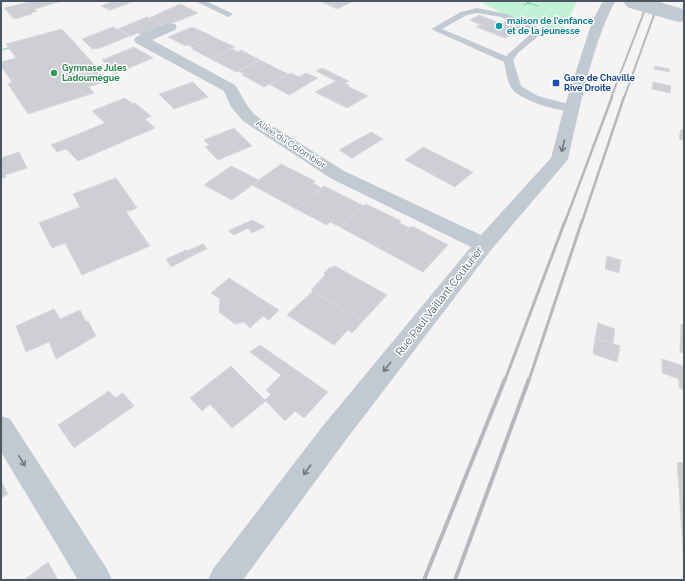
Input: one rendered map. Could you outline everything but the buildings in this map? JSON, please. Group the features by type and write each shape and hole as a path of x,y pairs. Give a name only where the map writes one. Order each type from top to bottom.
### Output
{"street":[{"name":"Rue Paul Vaillant Couturier","path":"224,580 332,436 484,245 559,159 572,108 598,22 608,1"},
{"path":"631,1 681,15"},
{"name":"Allée du Colombier","path":"170,27 141,40 230,88 236,97 238,106 250,118 338,175 484,245"},
{"path":"1,428 96,580"}],"lane":[{"path":"199,1 229,14"},
{"path":"482,10 505,16 539,31 515,51 508,60 435,29 468,12 482,10"},
{"path":"508,60 516,87 525,94 544,102 572,108"}],"path":[{"path":"527,3 538,6"},
{"path":"1,50 9,48"}],"green space":[{"path":"479,1 577,1 562,33 502,13"}],"railway":[{"path":"611,98 644,12"},
{"path":"624,98 654,15"},
{"path":"565,222 612,97"},
{"path":"582,222 624,97"},
{"path":"505,380 565,221"},
{"path":"529,380 582,221"},
{"path":"424,580 505,379"},
{"path":"455,580 529,379"}],"place":[{"name":"maison de l'enfance et de la jeunesse","path":"499,26"},
{"name":"Gymnase Jules Ladoumègue","path":"54,73"},
{"name":"Gare de Chaville Rive Droite","path":"556,83"}]}
